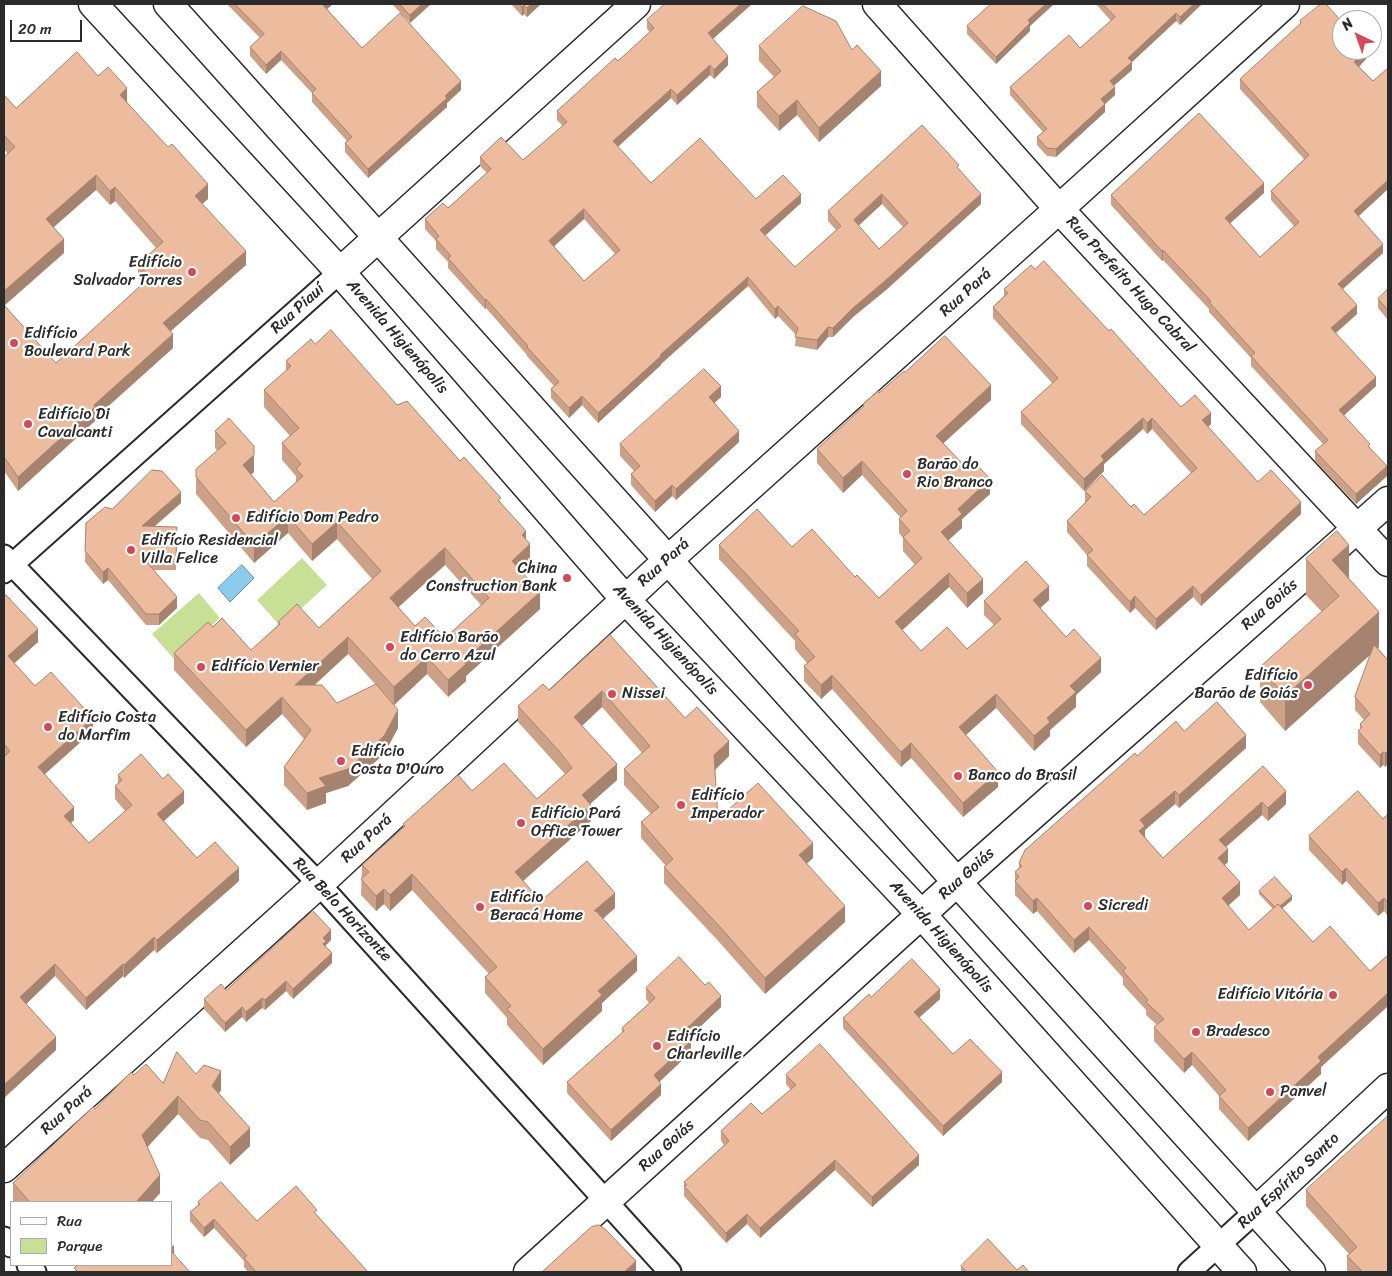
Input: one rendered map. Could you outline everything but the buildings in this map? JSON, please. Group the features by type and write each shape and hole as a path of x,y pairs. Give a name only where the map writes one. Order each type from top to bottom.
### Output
{"main road":[{"name":"Avenida Higienópolis","path":"93,4 340,272 625,599 921,914 1242,1272"},
{"path":"168,4 957,882 1312,1272"},
{"name":"Rua Piauí","path":"340,272 636,4"},
{"name":"Rua Prefeito Hugo Cabral","path":"876,4 1059,208 1388,562"},
{"name":"Rua Pará","path":"4,1168 319,884 625,599 1285,4"},
{"name":"Rua Goiás","path":"528,1272 921,914 1388,501"},
{"name":"Rua Espírito Santo","path":"1256,1211 1388,1088"}],"street":[{"name":"Rua Piauí","path":"6,564 340,272"},
{"name":"Rua Belo Horizonte","path":"6,564 319,884 670,1272"},
{"name":"Rua Espírito Santo","path":"1189,1272 1256,1211"}],"green space":[{"path":"302,558 327,585 281,627 257,600"},
{"path":"199,593 220,618 174,659 152,634"}],"water":[{"path":"242,565 254,578 230,602 218,588"}],"place":[{"name":"Edifício Salvador Torres","path":"192,272"},
{"name":"Edifício Boulevard Park","path":"14,343"},
{"name":"Edifício Di Cavalcanti","path":"28,424"},
{"name":"Barão do Rio Branco","path":"907,474"},
{"name":"Edifício Dom Pedro","path":"236,518"},
{"name":"Edifício Residencial Villa Felice","path":"131,550"},
{"name":"China Construction Bank","path":"567,578"},
{"name":"Edifício Barão do Cerro Azul","path":"390,647"},
{"name":"Edifício Vernier","path":"201,667"},
{"name":"Edifício Barão de Goiás","path":"1308,685"},
{"name":"Nissei","path":"612,694"},
{"name":"Edifício Costa do Marfim","path":"48,727"},
{"name":"Edifício Costa D¹Ouro","path":"341,761"},
{"name":"Banco do Brasil","path":"958,776"},
{"name":"Edifício Imperador","path":"681,805"},
{"name":"Edifício Pará Office Tower","path":"521,823"},
{"name":"Sicredi","path":"1088,906"},
{"name":"Edifício Beracá Home","path":"480,907"},
{"name":"Edifício Vitória","path":"1333,995"},
{"name":"Bradesco","path":"1196,1032"},
{"name":"Edifício Charleville","path":"657,1046"},
{"name":"Panvel","path":"1270,1092"}]}
